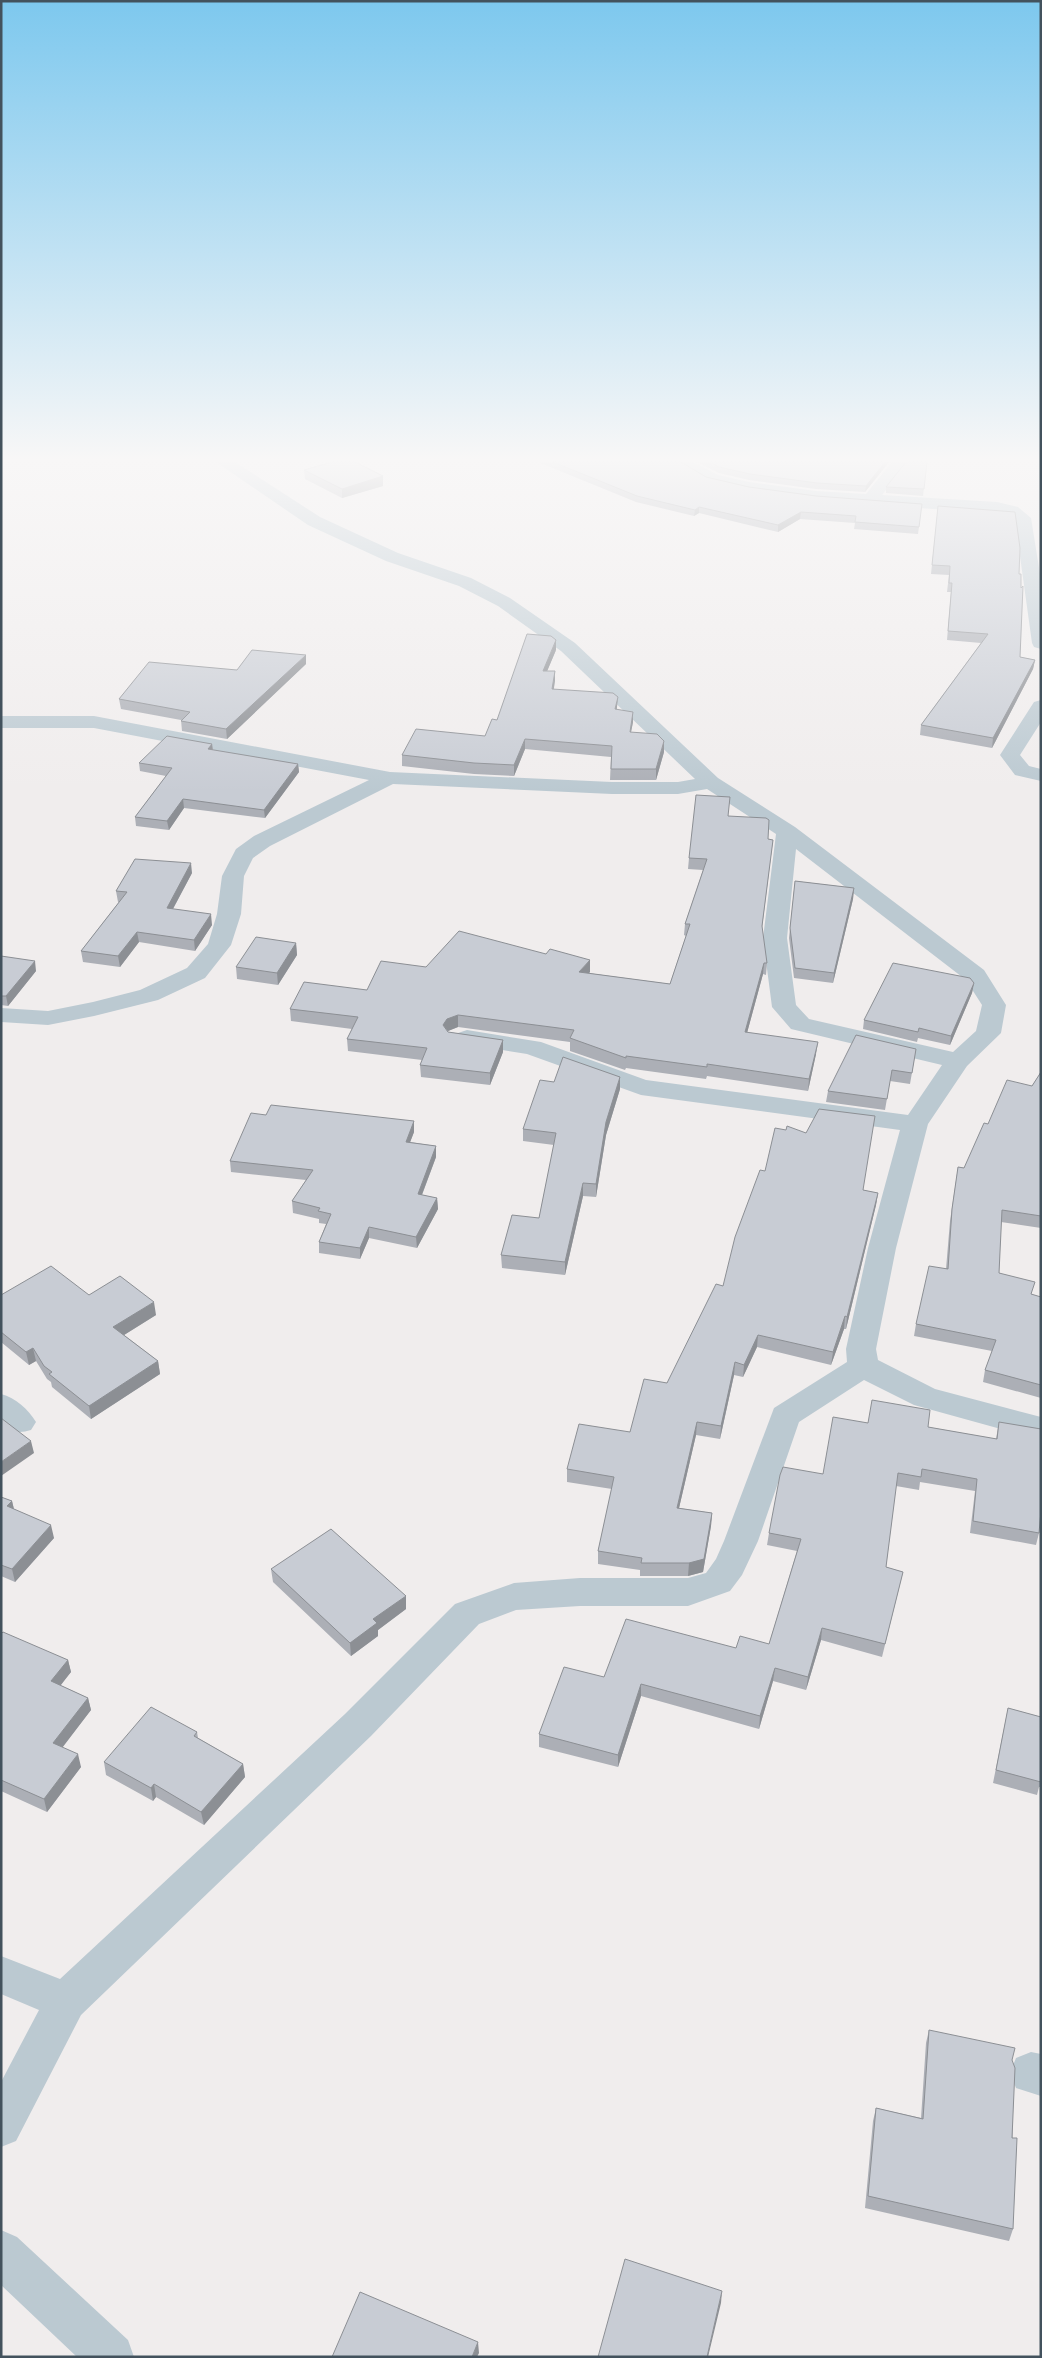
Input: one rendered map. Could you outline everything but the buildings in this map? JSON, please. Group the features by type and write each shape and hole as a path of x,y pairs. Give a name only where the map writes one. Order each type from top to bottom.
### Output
{"street":[{"path":"436,572 465,582 504,602 568,647 711,782 787,832 975,975 994,1005 988,1033 958,1061 915,1124 882,1248 861,1349 863,1366"},
{"path":"1031,572 1041,644"},
{"path":"1041,706 1010,755 1022,771 1041,776"},
{"path":"1,722 94,722 390,778 612,788 678,788 711,782"},
{"path":"1,1015 48,1018 94,1010 150,995 196,973 219,945 229,914 233,876 244,854 262,841 390,778"},
{"path":"787,832 775,938 784,1007 800,1024 958,1061"},
{"path":"458,1037 532,1047 642,1087 915,1124"},
{"path":"863,1366 925,1397 1041,1429"},
{"path":"1,2126 66,2000 358,1725 467,1614 514,1597 580,1592 688,1592 718,1582 730,1566 741,1541 785,1416 863,1366"},
{"path":"1,1975 66,2000"},
{"path":"1,2253 111,2357"}]}
